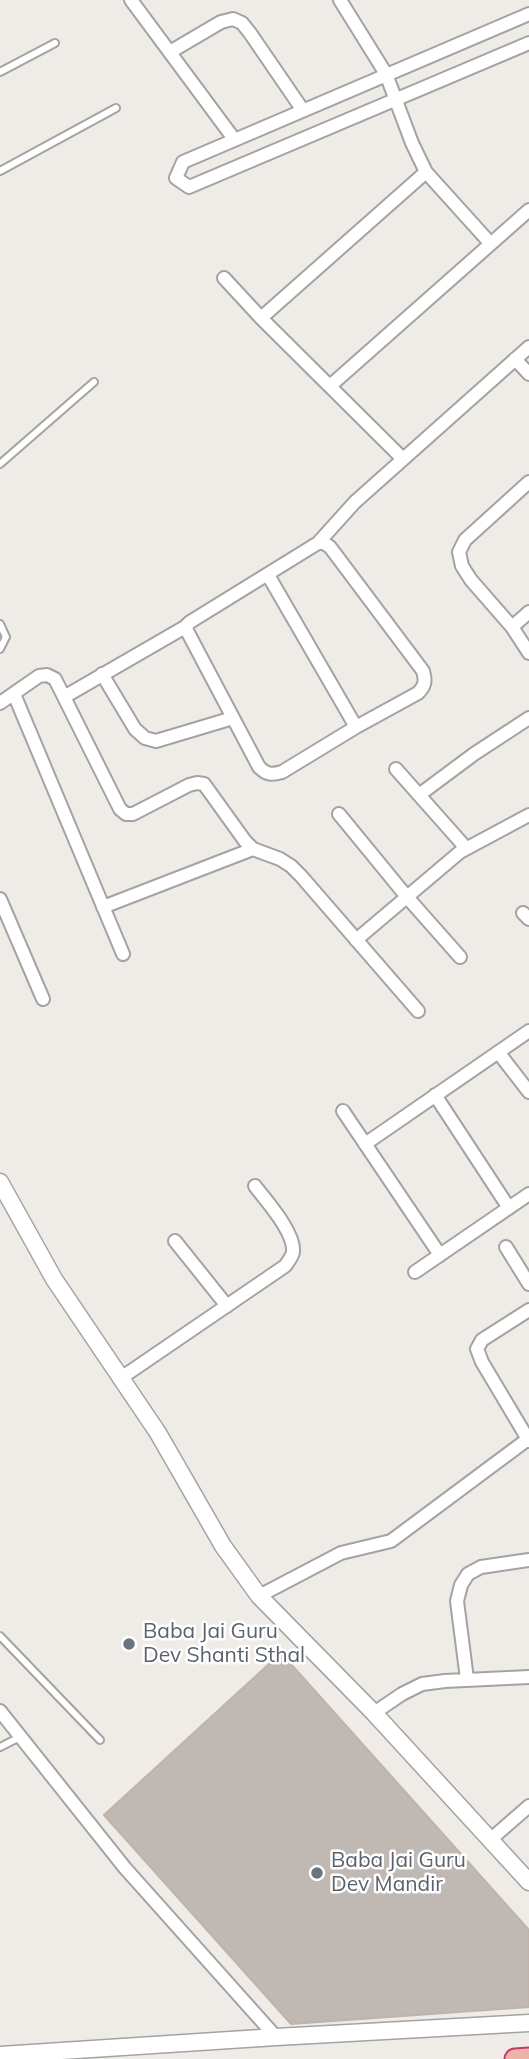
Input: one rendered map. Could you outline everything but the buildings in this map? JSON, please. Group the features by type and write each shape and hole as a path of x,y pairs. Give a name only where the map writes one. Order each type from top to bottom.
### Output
{"highway":[{"path":"514,2059 529,2058"}],"street":[{"path":"131,0 234,139"},
{"path":"340,0 386,75 426,172 490,243"},
{"path":"529,14 183,162 176,178 189,187 529,43"},
{"path":"170,52 222,22 233,19 242,23 250,33 302,109"},
{"path":"261,318 426,172"},
{"path":"330,386 529,210"},
{"path":"224,278 402,458"},
{"path":"64,697 185,627 318,543 355,502 402,458 529,347"},
{"path":"516,359 529,374"},
{"path":"529,482 466,540 459,552 462,566 471,580 512,627 529,653"},
{"path":"185,627 259,767 272,775 282,772 418,693 424,687 424,671 330,547 318,543"},
{"path":"268,575 356,727"},
{"path":"512,627 529,612"},
{"path":"102,674 135,729 145,738 156,741 233,718"},
{"path":"0,703 39,676 47,675 55,679 120,809 126,814 133,814 189,785 204,784 244,841 253,849 291,866 418,1011"},
{"path":"14,694 123,954"},
{"path":"419,795 529,718"},
{"path":"396,769 466,848"},
{"path":"339,814 460,957"},
{"path":"356,940 466,848 529,815"},
{"path":"103,907 253,849"},
{"path":"0,899 43,999"},
{"path":"365,1144 529,1031"},
{"path":"498,1052 529,1092"},
{"path":"435,1095 509,1208"},
{"path":"343,1111 440,1255"},
{"path":"0,1182 54,1279 158,1433 223,1546 259,1596 374,1713 529,1882"},
{"path":"121,1378 285,1266 293,1254 292,1241 255,1186"},
{"path":"415,1272 529,1194"},
{"path":"175,1241 227,1306"},
{"path":"506,1247 529,1284"},
{"path":"259,1596 341,1553 391,1541 528,1440 477,1349 482,1340 529,1310"},
{"path":"467,1679 457,1601 461,1585 468,1574 481,1567 529,1560"},
{"path":"374,1713 422,1684 529,1676"},
{"path":"0,1711 125,1868 276,2036"},
{"path":"490,1840 529,1806"},
{"path":"0,2055 276,2036 529,2023"}],"lane":[{"path":"0,72 55,43"},
{"path":"0,171 116,108"},
{"path":"0,464 94,382"},
{"path":"0,624 6,637 0,649"},
{"path":"0,1636 100,1740"},
{"path":"0,1747 21,1737"}],"place":[{"name":"Baba Jai Guru Dev Shanti Sthal","path":"129,1644"},
{"name":"Baba Jai Guru Dev Mandir","path":"317,1873"}]}
